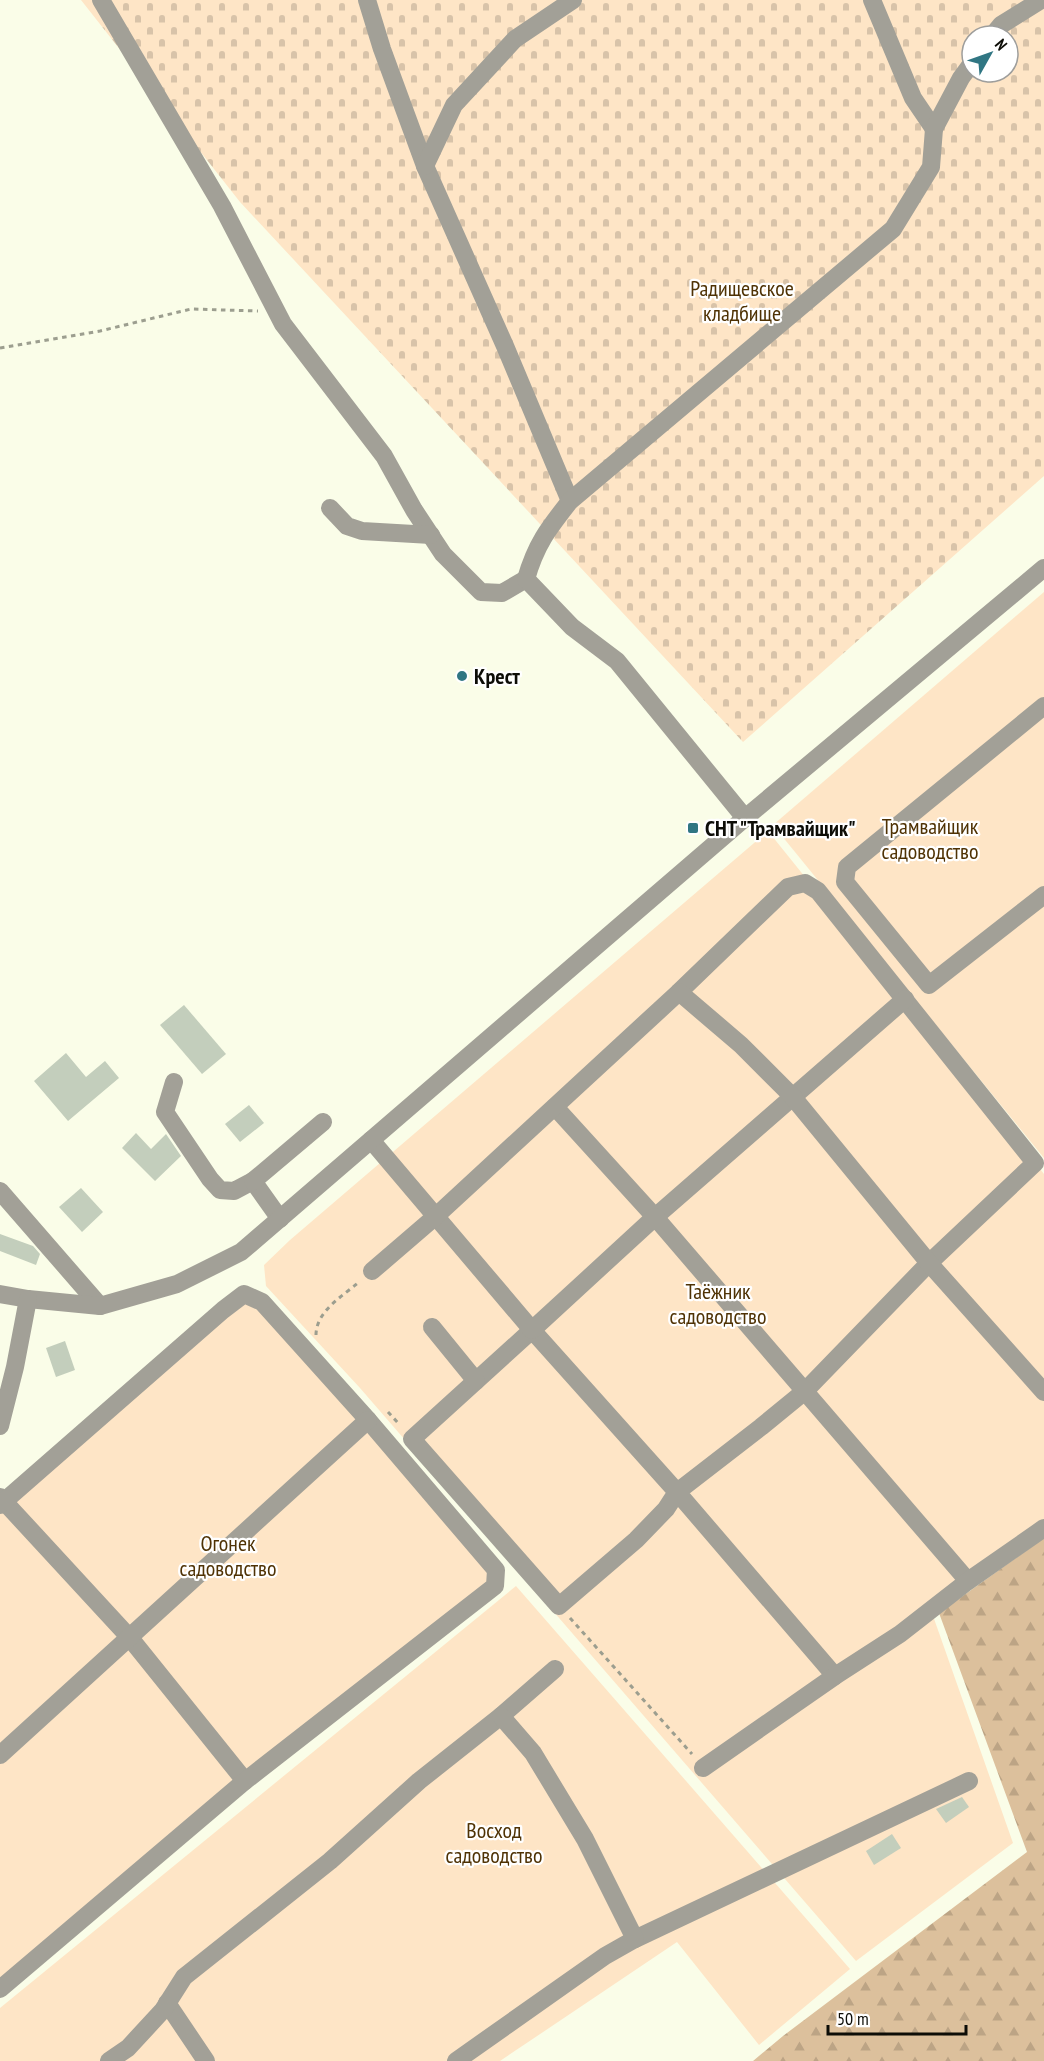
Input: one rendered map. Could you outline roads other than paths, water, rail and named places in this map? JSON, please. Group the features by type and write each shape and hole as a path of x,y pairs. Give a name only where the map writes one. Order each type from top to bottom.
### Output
{"street":[{"path":"101,0 222,206 283,324 384,456 414,510 443,554 482,592 502,593 526,579 532,556 542,536 570,501 893,229 931,167 934,129 960,78"},
{"path":"368,0 382,49 424,165 506,346 570,501"},
{"path":"424,165 454,105 515,39 573,0"},
{"path":"872,0 913,98 934,129"},
{"path":"1003,24 1041,0"},
{"path":"330,508 347,526 362,531 431,535"},
{"path":"0,1294 100,1306 177,1284 241,1252 745,818 1044,568"},
{"path":"526,579 572,627 616,661 745,818"},
{"path":"1044,706 847,867 845,882 929,985 1044,895"},
{"path":"372,1271 555,1107 788,887 805,883 818,891 1040,1169 929,1263 805,1391 677,1492 666,1509 636,1540 559,1606 412,1439 655,1217 904,999"},
{"path":"679,992 741,1045 792,1096 929,1263 1044,1392"},
{"path":"174,1082 165,1112 210,1179 220,1190 234,1191 253,1181 323,1122"},
{"path":"555,1107 655,1217 968,1581"},
{"path":"371,1140 532,1330 677,1492 835,1676"},
{"path":"253,1181 280,1219"},
{"path":"0,1191 100,1306"},
{"path":"0,1989 245,1781 495,1586 496,1570 368,1420 262,1302 244,1294 1,1501 130,1638 245,1781"},
{"path":"0,1426 15,1367 28,1299"},
{"path":"432,1327 476,1381"},
{"path":"0,1755 368,1420"},
{"path":"704,1768 835,1676 900,1634 968,1581 1044,1528"},
{"path":"109,2061 128,2048 167,2004 184,1977 330,1861 419,1781 501,1716 555,1669"},
{"path":"501,1716 533,1753 585,1839 634,1939"},
{"path":"456,2061 605,1956 634,1939 969,1780"},
{"path":"167,2004 206,2061"}],"place":[{"name":"Крест","path":"462,676"},
{"name":"СНТ \"Трамвайщик\"","path":"693,828"}],"park label":[{"name":"Радищевское кладбище","path":"742,300"},
{"name":"Трамвайщик садоводство","path":"930,838"},
{"name":"Таёжник садоводство","path":"718,1304"},
{"name":"Огонек садоводство","path":"228,1556"},
{"name":"Восход садоводство","path":"494,1842"}]}
